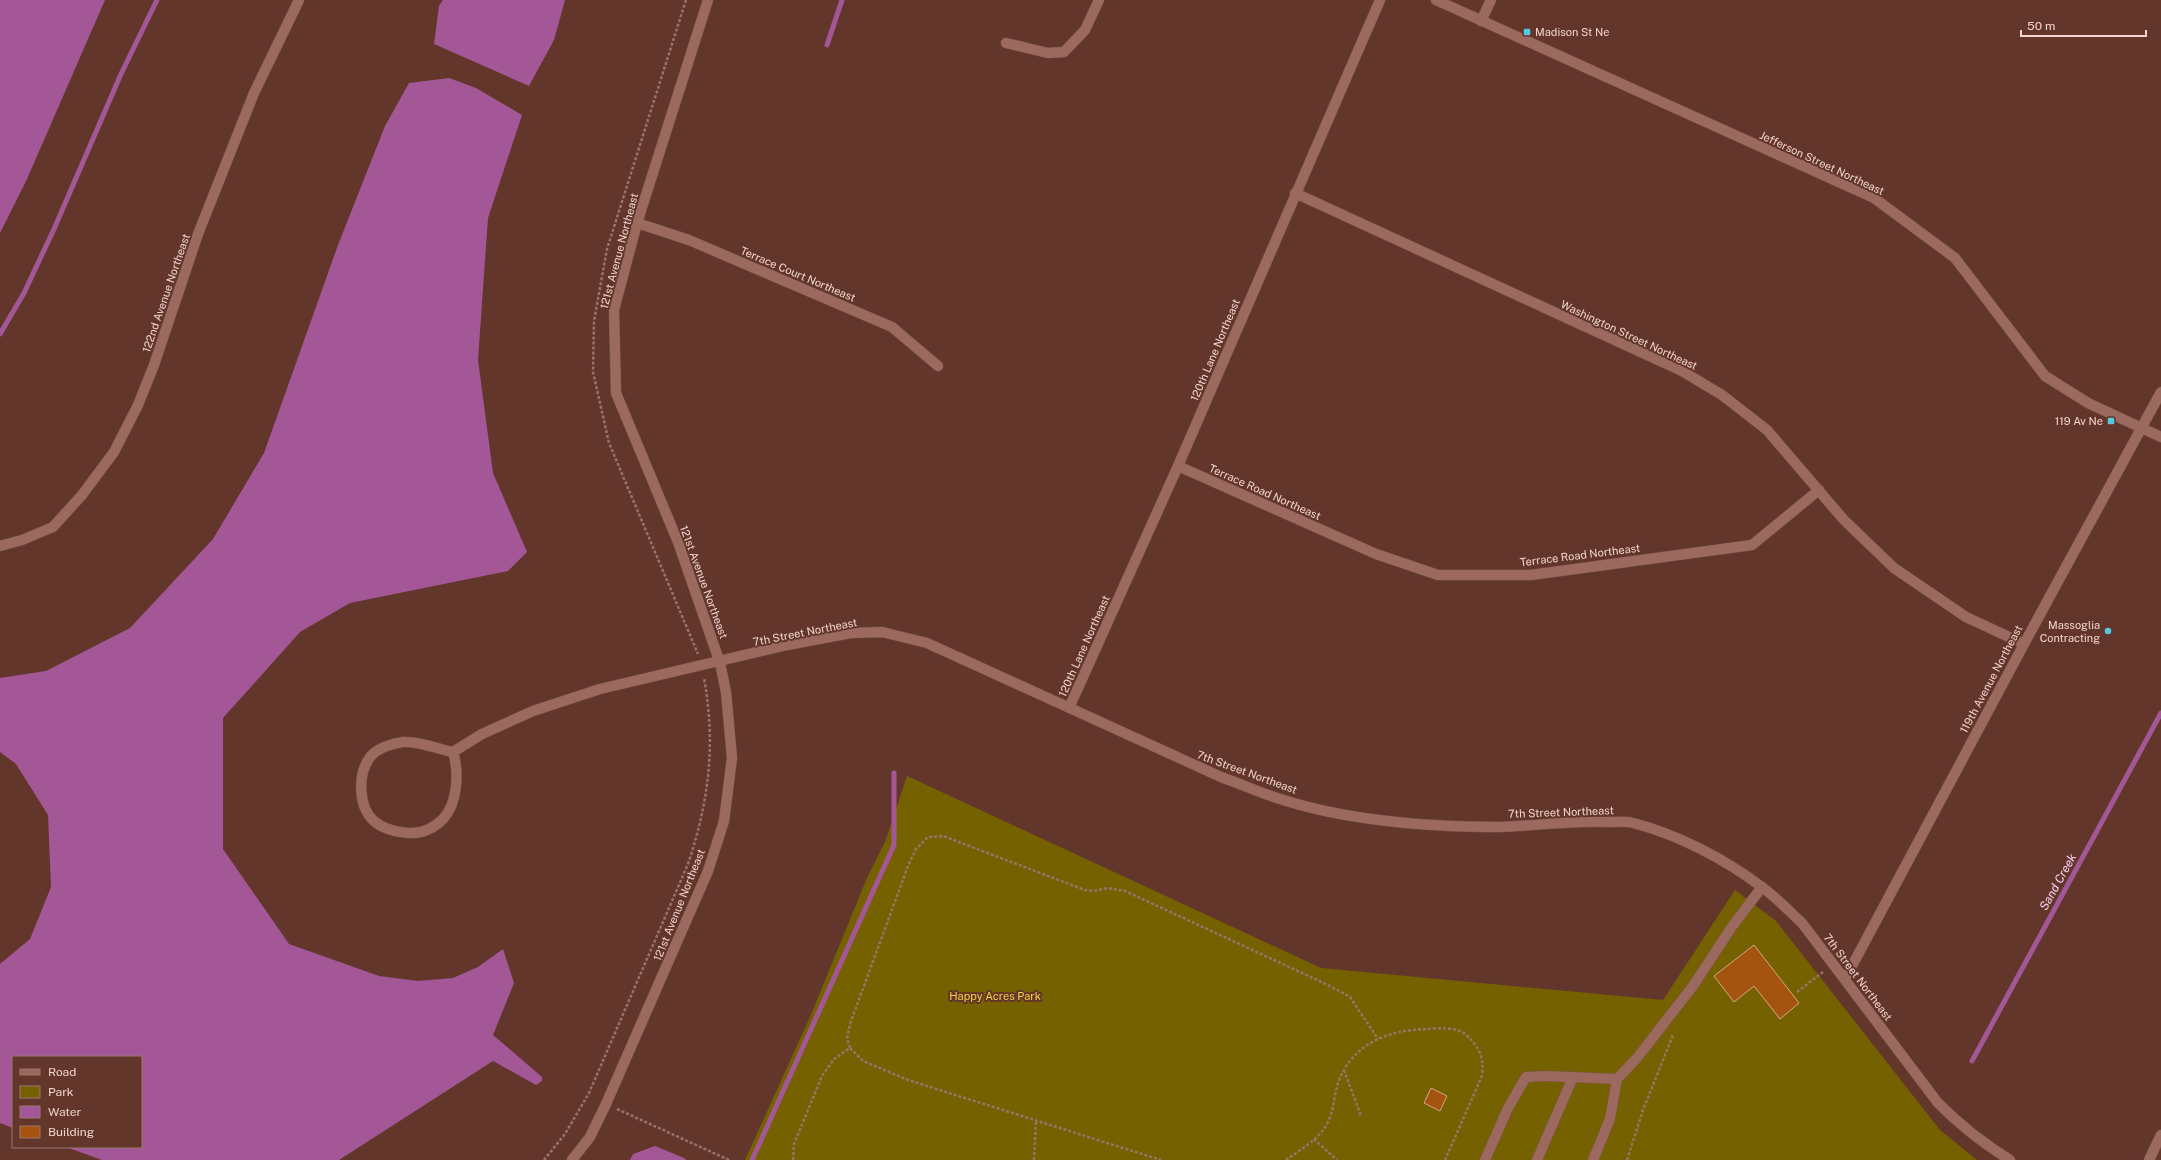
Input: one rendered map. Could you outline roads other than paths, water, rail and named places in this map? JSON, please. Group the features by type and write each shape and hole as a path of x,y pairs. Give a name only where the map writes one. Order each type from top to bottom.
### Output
{"street":[{"name":"122nd Avenue Northeast","path":"0,546 22,540 53,526 82,495 114,452 138,405 149,378 198,234 254,93 299,0"},
{"name":"121st Avenue Northeast","path":"572,1160 590,1137 606,1104 708,871 724,821 732,758 726,692 720,662 678,542 616,393 614,310 637,223 708,0"},
{"path":"1006,43 1048,53 1064,52 1085,30 1099,0"},
{"name":"120th Lane Northeast","path":"1069,708 1178,466 1295,193 1380,0"},
{"name":"Jefferson Street Northeast","path":"1436,0 1874,198 1955,258 2045,376 2088,403 2161,437"},
{"path":"1481,21 1491,0"},
{"name":"Washington Street Northeast","path":"1295,193 1682,371 1722,395 1767,430 1844,520 1894,568 1966,618 2024,644"},
{"name":"Terrace Court Northeast","path":"637,223 689,240 892,326 938,366"},
{"name":"119th Avenue Northeast","path":"1845,979 2161,392"},
{"name":"Terrace Road Northeast","path":"1178,466 1376,554 1438,575 1531,574 1752,545 1819,490"},
{"name":"7th Street Northeast","path":"453,752 482,734 533,711 600,690 787,645 851,633 882,632 927,643 1222,777 1271,796 1310,807 1363,818 1435,824 1501,827 1594,821 1632,822 1674,835 1720,860 1762,887 1802,923 1938,1103 1975,1136 2010,1160"},
{"path":"402,742 420,742 453,752 457,765 452,803 444,818 430,830 412,833 394,832 374,821 362,803 362,783 364,770 371,756 383,748 402,742"},
{"path":"1593,1160 1610,1119 1617,1079 1637,1058 1693,986 1731,928 1762,887"},
{"path":"1485,1160 1508,1108 1526,1077 1617,1079"},
{"path":"1537,1160 1574,1077"},
{"path":"2149,1160 2161,1135"}],"water":[{"path":"0,0 105,0 27,179 0,233"},
{"path":"443,0 565,0 554,40 529,86 434,44 439,6"},
{"path":"449,78 476,88 522,115 488,218 478,360 493,473 527,552 508,571 350,603 300,632 223,718 223,849 289,944 379,976 418,981 453,978 478,967 503,949 514,983 493,1035 542,1077 542,1081 536,1085 493,1061 339,1160 102,1160 69,1148 142,1148 142,1056 12,1056 12,1128 0,1123 0,964 30,939 51,887 48,815 16,764 0,752 0,678 46,671 130,628 213,539 264,453 338,245 385,126 409,83"},
{"path":"655,1146 686,1160 630,1160 633,1154"}],"waterway":[{"path":"0,334 24,293 54,229 121,74 157,0"},
{"path":"827,45 842,0"},
{"name":"Sand Creek","path":"1972,1061 2161,713"},
{"path":"752,1160 894,845 894,773"}],"place":[{"name":"Madison St Ne","path":"1527,32"},
{"name":"119 Av Ne","path":"2111,421"},
{"name":"Massoglia Contracting","path":"2108,631"}],"park label":[{"name":"Happy Acres Park","path":"995,996"}]}
